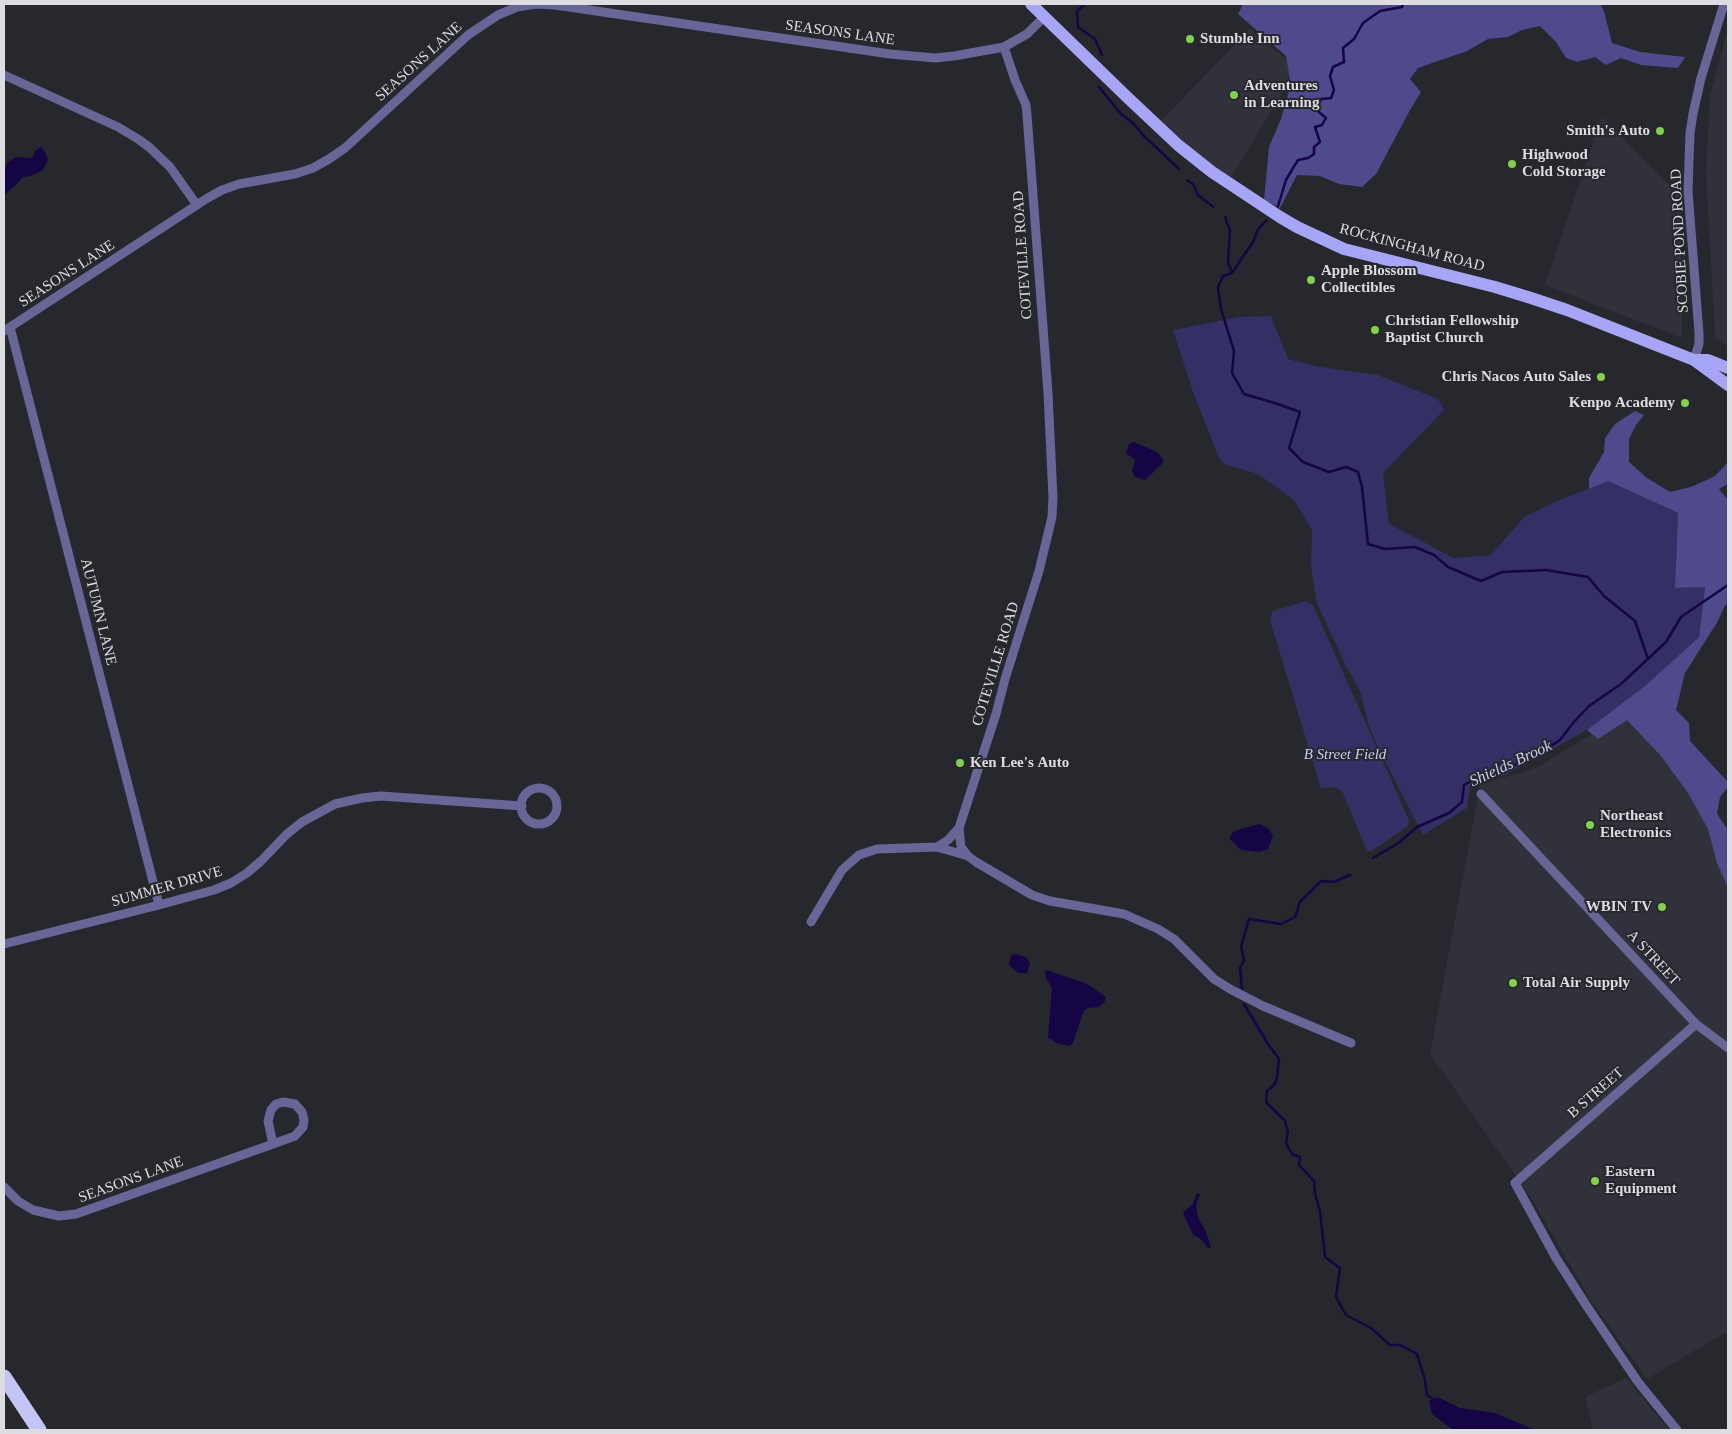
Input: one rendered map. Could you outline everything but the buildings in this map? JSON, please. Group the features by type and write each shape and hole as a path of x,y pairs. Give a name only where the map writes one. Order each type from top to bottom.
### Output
{"highway":[{"path":"4,1377 40,1430"}],"main road":[{"name":"ROCKINGHAM ROAD","path":"1031,4 1126,98 1183,150 1220,177 1297,227 1344,249 1495,287 1567,310 1694,360"},
{"path":"1694,360 1708,360 1728,368"},
{"path":"1694,360 1728,385"}],"street":[{"name":"SEASONS LANE","path":"7,329 222,190 239,184 295,174 313,168 329,159 345,148 468,35 498,15 517,7 555,4 917,57 954,56 1004,47 1027,34 1044,17"},
{"name":"SCOBIE POND ROAD","path":"1694,360 1699,344 1699,333 1688,190 1690,133 1696,96 1724,4"},
{"name":"COTEVILLE ROAD","path":"958,828 996,714 1005,679 1040,570 1052,517 1053,498 1048,393 1026,105 1004,47"},
{"path":"4,75 138,138 170,167 197,205"},
{"name":"AUTUMN LANE","path":"7,329 159,904"},
{"path":"540,788 552,794 557,808 550,820 538,823 531,822 526,818 522,806 523,799 527,793 533,789 540,788"},
{"name":"A STREET","path":"1481,794 1696,1024 1728,1048"},
{"name":"SUMMER DRIVE","path":"4,944 214,890 231,883 254,867 287,834 302,822 335,804 362,798 390,796 522,806"},
{"path":"937,847 952,836 958,828"},
{"path":"958,828 961,847 968,856 1032,895 1050,901 1124,914 1158,929 1174,939 1214,979 1230,989 1263,1006 1351,1043"},
{"path":"811,922 842,870 859,855 877,849 937,847 968,856"},
{"name":"B STREET","path":"1677,1430 1638,1382 1586,1305 1556,1258 1514,1183 1696,1024"},
{"name":"SEASONS LANE","path":"4,1187 18,1201 33,1210 59,1216 76,1214 273,1144 295,1136 303,1127 304,1116 295,1104 284,1102 276,1104 271,1110 268,1121 273,1144"}],"shaded area":[{"path":"1243,4 1600,4 1604,11 1612,43 1640,52 1685,57 1678,68 1641,65 1621,58 1606,65 1595,57 1577,62 1566,58 1556,42 1540,26 1522,30 1508,37 1488,39 1467,51 1418,68 1410,79 1421,92 1376,174 1362,187 1339,184 1320,176 1297,175 1280,208 1264,200 1269,147 1281,119 1291,85 1286,56 1238,14"},
{"name":"Adventures in Learning","path":"1250,29 1297,69 1230,179 1180,140 1161,121"},
{"path":"1728,29 1728,347 1715,337 1706,172 1710,96"},
{"path":"1602,117 1681,197 1682,338 1545,285"},
{"path":"41,147 48,160 43,170 31,176 23,177 4,197 4,174 7,163 16,157 32,158 35,151"},
{"path":"1635,411 1644,415 1629,439 1629,462 1647,478 1670,492 1691,487 1715,476 1728,462 1728,484 1719,489 1728,500 1728,604 1725,605 1718,621 1685,673 1676,710 1689,723 1690,741 1728,782 1728,787 1720,797 1717,814 1728,830 1728,888 1717,863 1708,829 1688,793 1661,756 1627,720 1598,739 1587,730 1646,685 1699,637 1705,587 1675,588 1678,513 1608,481 1589,489 1589,478 1604,452 1605,438 1615,424"},
{"path":"1134,442 1157,452 1163,459 1162,464 1145,480 1135,477 1132,471 1135,460 1126,453 1129,444"},
{"path":"1640,697 1728,863 1728,1331 1647,1379 1594,1305 1529,1195 1430,1054 1480,785 1538,767 1590,735"},
{"path":"1259,824 1268,828 1273,836 1268,849 1260,852 1241,850 1229,838 1234,831"},
{"path":"1016,954 1027,958 1030,964 1027,973 1018,973 1009,965 1011,955"},
{"path":"1047,970 1087,984 1106,997 1104,1003 1099,1007 1084,1010 1073,1043 1069,1046 1059,1044 1048,1038 1052,988 1045,976"},
{"path":"1197,1193 1200,1194 1196,1205 1198,1217 1206,1232 1211,1248 1208,1248 1201,1239 1193,1235 1183,1213 1193,1204"},
{"path":"1626,1378 1669,1430 1593,1430 1585,1397"},
{"path":"1438,1397 1460,1408 1495,1413 1535,1430 1453,1430 1432,1414 1429,1401"}],"green space":[{"path":"1271,316 1288,359 1315,366 1378,375 1438,399 1444,410 1383,473 1389,524 1454,558 1491,555 1524,517 1557,501 1608,481 1678,513 1675,588 1705,586 1699,637 1646,685 1587,730 1505,775 1470,785 1467,808 1423,835 1377,745 1368,723 1360,691 1345,664 1316,601 1311,566 1312,530 1294,500 1258,474 1224,464 1219,458 1193,392 1173,330 1239,317"},
{"name":"B Street Field","path":"1306,601 1313,605 1409,820 1408,826 1372,851 1367,851 1342,791 1335,787 1321,789 1270,620 1273,611"}],"waterway":[{"path":"1085,4 1077,11 1078,27 1095,39 1102,55"},
{"name":"Shields Brook","path":"1278,206 1286,180 1298,160 1308,158 1314,154 1314,147 1320,142 1315,127 1322,125 1326,118 1319,112 1318,106 1321,99 1331,98 1334,90 1330,76 1333,67 1344,62 1343,48 1354,39 1363,23 1380,11 1402,7 1403,4"},
{"path":"1099,87 1121,114 1133,123 1179,169"},
{"path":"1187,180 1193,184 1198,195 1213,207"},
{"path":"1225,217 1230,231 1228,263 1232,272"},
{"name":"Shields Brook","path":"1266,221 1258,229 1253,242 1232,273 1223,276 1218,287 1221,309 1234,351 1232,373 1244,394 1300,412 1289,448 1303,462 1329,472 1346,467 1358,472 1362,487 1368,544 1385,549 1415,547 1434,555 1448,567 1481,581 1502,572 1546,570 1588,577 1604,596 1635,621 1648,659"},
{"name":"Shields Brook","path":"1373,858 1400,842 1417,827 1449,813 1462,802 1464,785 1481,776 1509,768 1535,756 1560,740 1589,706 1621,684 1666,642 1681,617 1728,585"},
{"name":"Shields Brook","path":"1242,989 1240,968 1244,960 1241,947 1249,919 1281,924 1295,917 1300,902 1321,881 1334,882 1350,875"},
{"name":"Shields Brook","path":"1244,1004 1279,1059 1277,1078 1274,1085 1267,1091 1266,1102 1285,1121 1288,1132 1286,1143 1292,1154 1300,1157 1299,1165 1314,1181 1315,1194 1320,1211 1325,1257 1340,1268 1336,1297 1346,1315 1371,1328 1390,1345 1400,1345 1417,1354 1425,1380 1427,1395 1436,1401"}],"place":[{"name":"Stumble Inn","path":"1190,39"},
{"name":"Adventures in Learning","path":"1234,95"},
{"name":"Smith's Auto","path":"1660,131"},
{"name":"Highwood Cold Storage","path":"1512,164"},
{"name":"Apple Blossom Collectibles","path":"1311,280"},
{"name":"Christian Fellowship Baptist Church","path":"1375,330"},
{"name":"Chris Nacos Auto Sales","path":"1601,377"},
{"name":"Kenpo Academy","path":"1685,403"},
{"name":"Ken Lee's Auto","path":"960,763"},
{"name":"Northeast Electronics","path":"1590,825"},
{"name":"WBIN TV","path":"1662,907"},
{"name":"Total Air Supply","path":"1513,983"},
{"name":"Eastern Equipment","path":"1595,1181"}]}
